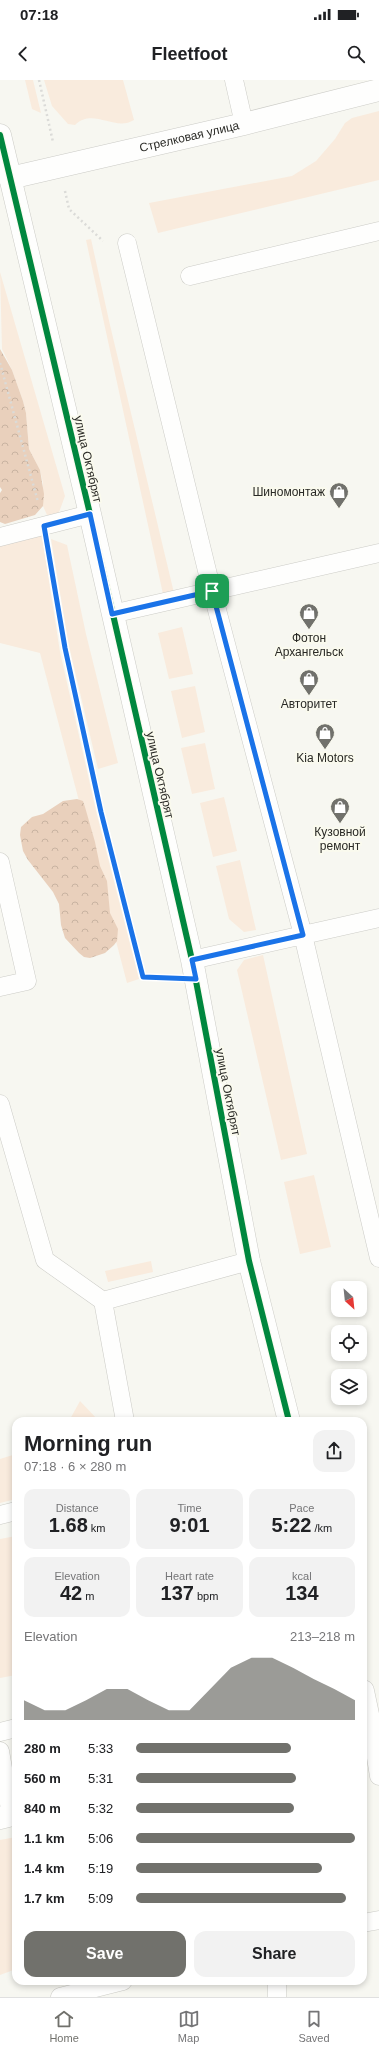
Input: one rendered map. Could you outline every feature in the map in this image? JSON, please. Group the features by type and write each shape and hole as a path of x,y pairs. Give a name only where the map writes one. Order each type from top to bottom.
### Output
{"street":[{"name":"Стрелковая улица","path":"5,179 244,124 379,90"},
{"name":"улица Октябрят","path":"0,136 5,179 90,514 194,970 249,1261 288,1417"},
{"path":"367,1682 379,1681"}],"lane":[{"path":"234,80 244,124"},
{"path":"377,80 379,90"},
{"path":"190,276 379,231"},
{"path":"127,243 212,591 303,935 379,1258"},
{"path":"0,537 90,514"},
{"path":"112,614 379,553"},
{"path":"0,862 27,981 0,987"},
{"path":"194,970 303,935 379,918"},
{"path":"0,1104 45,1260 103,1301 124,1417"},
{"path":"103,1301 249,1261"},
{"path":"0,1515 12,1512"},
{"path":"0,1732 12,1729"},
{"path":"368,1734 379,1776"},
{"path":"0,1751 9,1815"},
{"path":"367,1922 379,1920"},
{"path":"60,1997 107,1985"},
{"path":"277,1985 277,1997"}],"path":[{"path":"39,80 69,210 108,245"},
{"path":"0,363 44,526 65,648 101,812 143,977 194,970"}],"shaded area":[{"path":"25,80 33,80 41,113 32,109"},
{"path":"44,80 123,80 134,120 127,123 119,123 89,118 82,120 75,125 68,124 52,106"},
{"path":"379,111 379,180 158,233 149,203 292,176 316,161 335,139 345,123 352,118"},
{"path":"91,239 174,593 163,594 86,240"},
{"path":"0,272 65,496 58,515 51,517 47,515 43,506 43,483 40,470 29,449 26,413 23,401 12,370 2,349"},
{"path":"40,533 42,536 60,652 97,815 139,979 127,983 40,653 0,643 0,542"},
{"path":"51,539 67,545 86,634 118,763 98,769 69,646"},
{"path":"182,627 193,674 169,679 158,633"},
{"path":"195,686 205,732 182,738 171,691"},
{"path":"205,743 215,789 192,794 181,748"},
{"path":"224,797 237,851 213,857 200,803"},
{"path":"240,860 256,930 244,932 229,919 216,866"},
{"path":"263,955 307,1154 281,1160 237,970 244,960"},
{"path":"314,1175 331,1247 300,1254 284,1182"},
{"path":"151,1261 153,1272 108,1282 105,1271"},
{"path":"80,1401 95,1417 71,1417"},
{"path":"12,1455 12,1500 0,1503 0,1459"},
{"path":"12,1537 12,1676 0,1678 0,1539"},
{"path":"12,1838 12,1970 0,1975 0,1840"}],"green space":[{"path":"0,349 12,370 23,401 26,413 29,449 40,470 44,494 43,506 35,515 5,524 0,522 0,493 2,490 0,487"},
{"path":"77,799 83,801 85,807 100,866 107,881 110,913 118,929 117,941 114,945 105,953 90,958 84,957 79,953 65,938 61,925 59,904 53,892 28,860 23,851 20,835 21,827 32,817 43,814 63,801"}],"cycle path":[{"path":"0,135 90,514 192,960 249,1261 288,1417"}],"place":[{"name":"Шиномонтаж","path":"339,509"},
{"name":"Фотон Архангельск","path":"309,630"},
{"name":"Авторитет","path":"309,696"},
{"name":"Kia Motors","path":"325,750"},
{"name":"Кузовной ремонт","path":"340,824"}],"route":[{"path":"90,514 112,614 212,591 303,935 192,960 196,979 143,977 101,812 65,648 44,526 90,514"}]}
